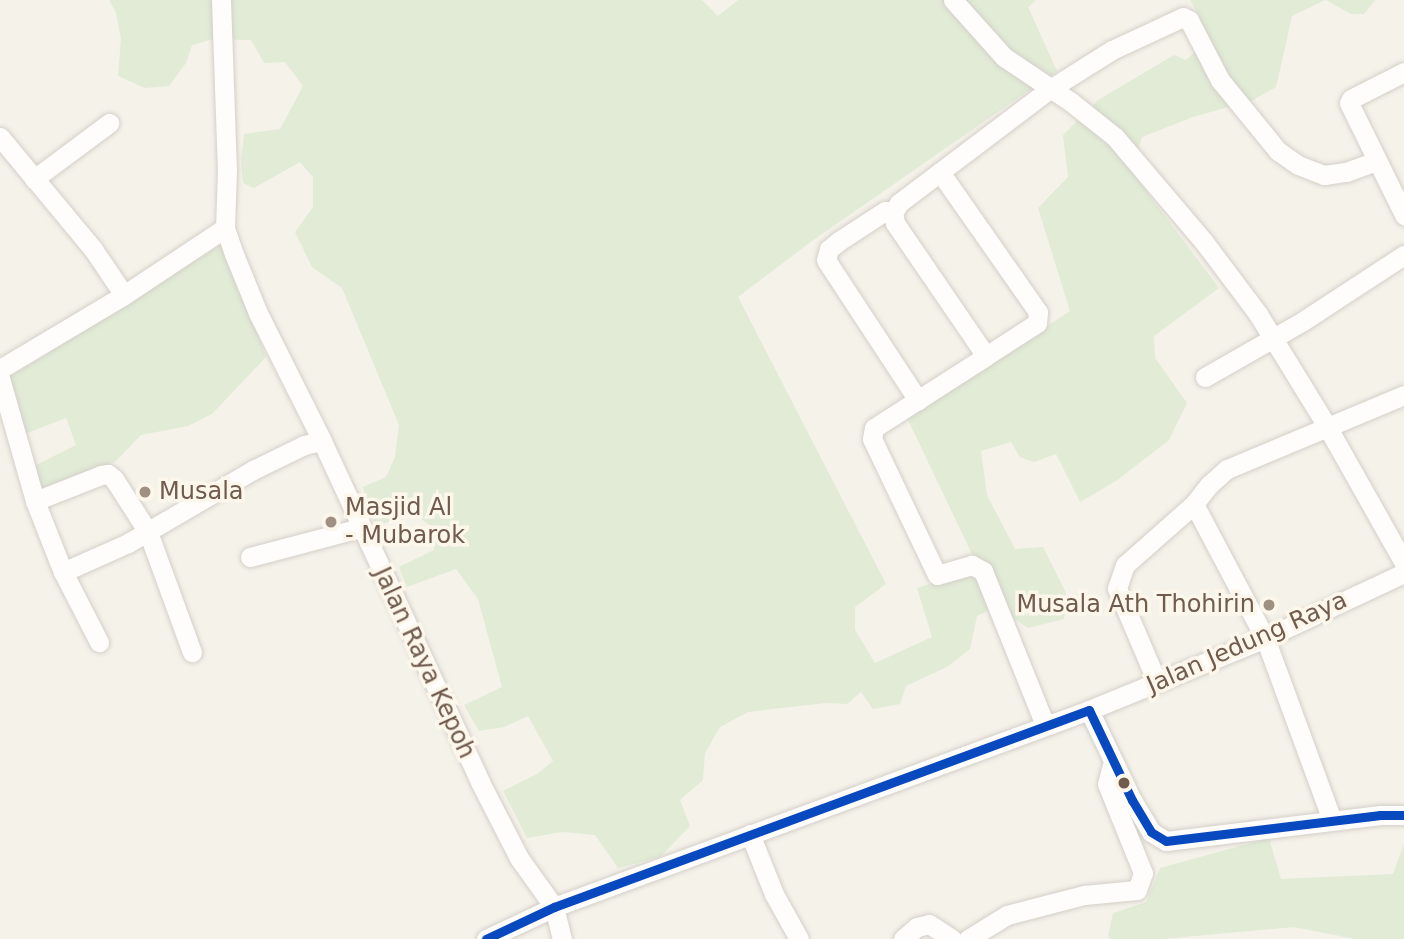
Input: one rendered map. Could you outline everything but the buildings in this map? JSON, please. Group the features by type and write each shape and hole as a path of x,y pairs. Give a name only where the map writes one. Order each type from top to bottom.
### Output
{"street":[{"path":"0,369 124,295 225,228 227,157 221,0"},
{"path":"953,0 1004,57 1095,120 1144,169 1238,285 1328,428 1404,563"},
{"path":"986,356 895,223 893,212 899,203 1050,89 1112,50 1186,18 1220,80 1278,151 1298,165 1324,174 1346,172 1376,161"},
{"path":"1404,72 1350,99 1349,103 1404,215"},
{"path":"34,179 109,123"},
{"path":"0,137 93,249 124,295"},
{"path":"940,172 1038,313 1037,323 874,428 872,439 937,575 972,565 983,571 1045,725"},
{"path":"893,212 885,211 839,241 829,249 826,260 918,400"},
{"name":"Jalan Raya Kepoh","path":"225,228 258,313 322,441 480,782 519,858 554,907 562,939"},
{"path":"1205,377 1273,340 1404,255"},
{"path":"0,378 35,501 63,572 99,642"},
{"path":"1157,682 1117,588 1125,565 1194,504 1227,469 1404,395"},
{"path":"63,572 148,532 253,470 304,445 322,441"},
{"path":"35,501 101,475 108,474 114,479 148,532 192,652"},
{"path":"1194,504 1265,638 1332,820"},
{"path":"250,557 360,528"},
{"name":"Jalan Jedung Raya","path":"486,939 554,907 1090,710 1265,638 1404,573"},
{"path":"1090,710 1151,832 1166,841 1332,820 1404,815"},
{"path":"968,939 1007,915 1084,895 1136,890 1143,873 1107,783 1114,762"},
{"path":"750,834 774,894 799,939"},
{"path":"903,939 917,927 929,924 952,939"}],"green space":[{"path":"109,0 702,0 718,16 738,0 1036,0 1028,7 1057,71 812,241 738,297 886,584 855,607 855,630 875,663 932,637 917,588 973,570 973,556 907,418 1070,311 1038,208 1068,177 1063,135 1098,100 1174,55 1186,60 1205,43 1199,16 1190,0 1325,0 1292,16 1276,87 1253,100 1193,117 1142,137 1131,171 1219,288 1154,336 1155,358 1187,403 1169,440 1116,481 1080,502 1056,454 1034,462 1020,457 1011,442 981,451 987,495 1015,549 1043,547 1066,593 1064,619 1028,628 1010,616 1007,602 977,616 970,649 947,667 906,686 900,704 873,709 861,692 847,704 825,703 748,712 720,727 705,753 703,780 680,800 690,826 660,857 618,868 595,835 562,832 527,838 503,791 537,774 553,761 528,716 504,727 479,731 464,705 502,687 478,599 456,569 407,587 399,567 434,550 433,528 415,514 375,526 363,487 386,477 395,457 399,425 342,288 312,267 295,232 313,207 313,177 300,162 254,188 243,183 241,160 244,134 280,129 303,86 285,62 264,63 251,40 213,39 192,45 186,63 169,86 145,88 118,76 121,39 116,13"},
{"path":"1326,0 1375,0 1364,14 1351,14"},
{"path":"225,242 266,357 212,414 188,426 141,435 116,461 36,495 30,468 76,445 66,418 22,435 5,380"},
{"path":"1269,838 1281,879 1393,874 1404,844 1404,939 1355,939 1294,927 1162,939 1110,939 1108,936 1113,913 1146,902 1160,868"}],"transit line":[{"path":"486,939 554,907 1089,710 1132,800 1151,832 1166,841 1380,815 1404,815"}],"place":[{"name":"Musala","path":"145,492"},
{"name":"Masjid Al - Mubarok","path":"331,522"},
{"name":"Musala Ath Thohirin","path":"1269,605"}]}
